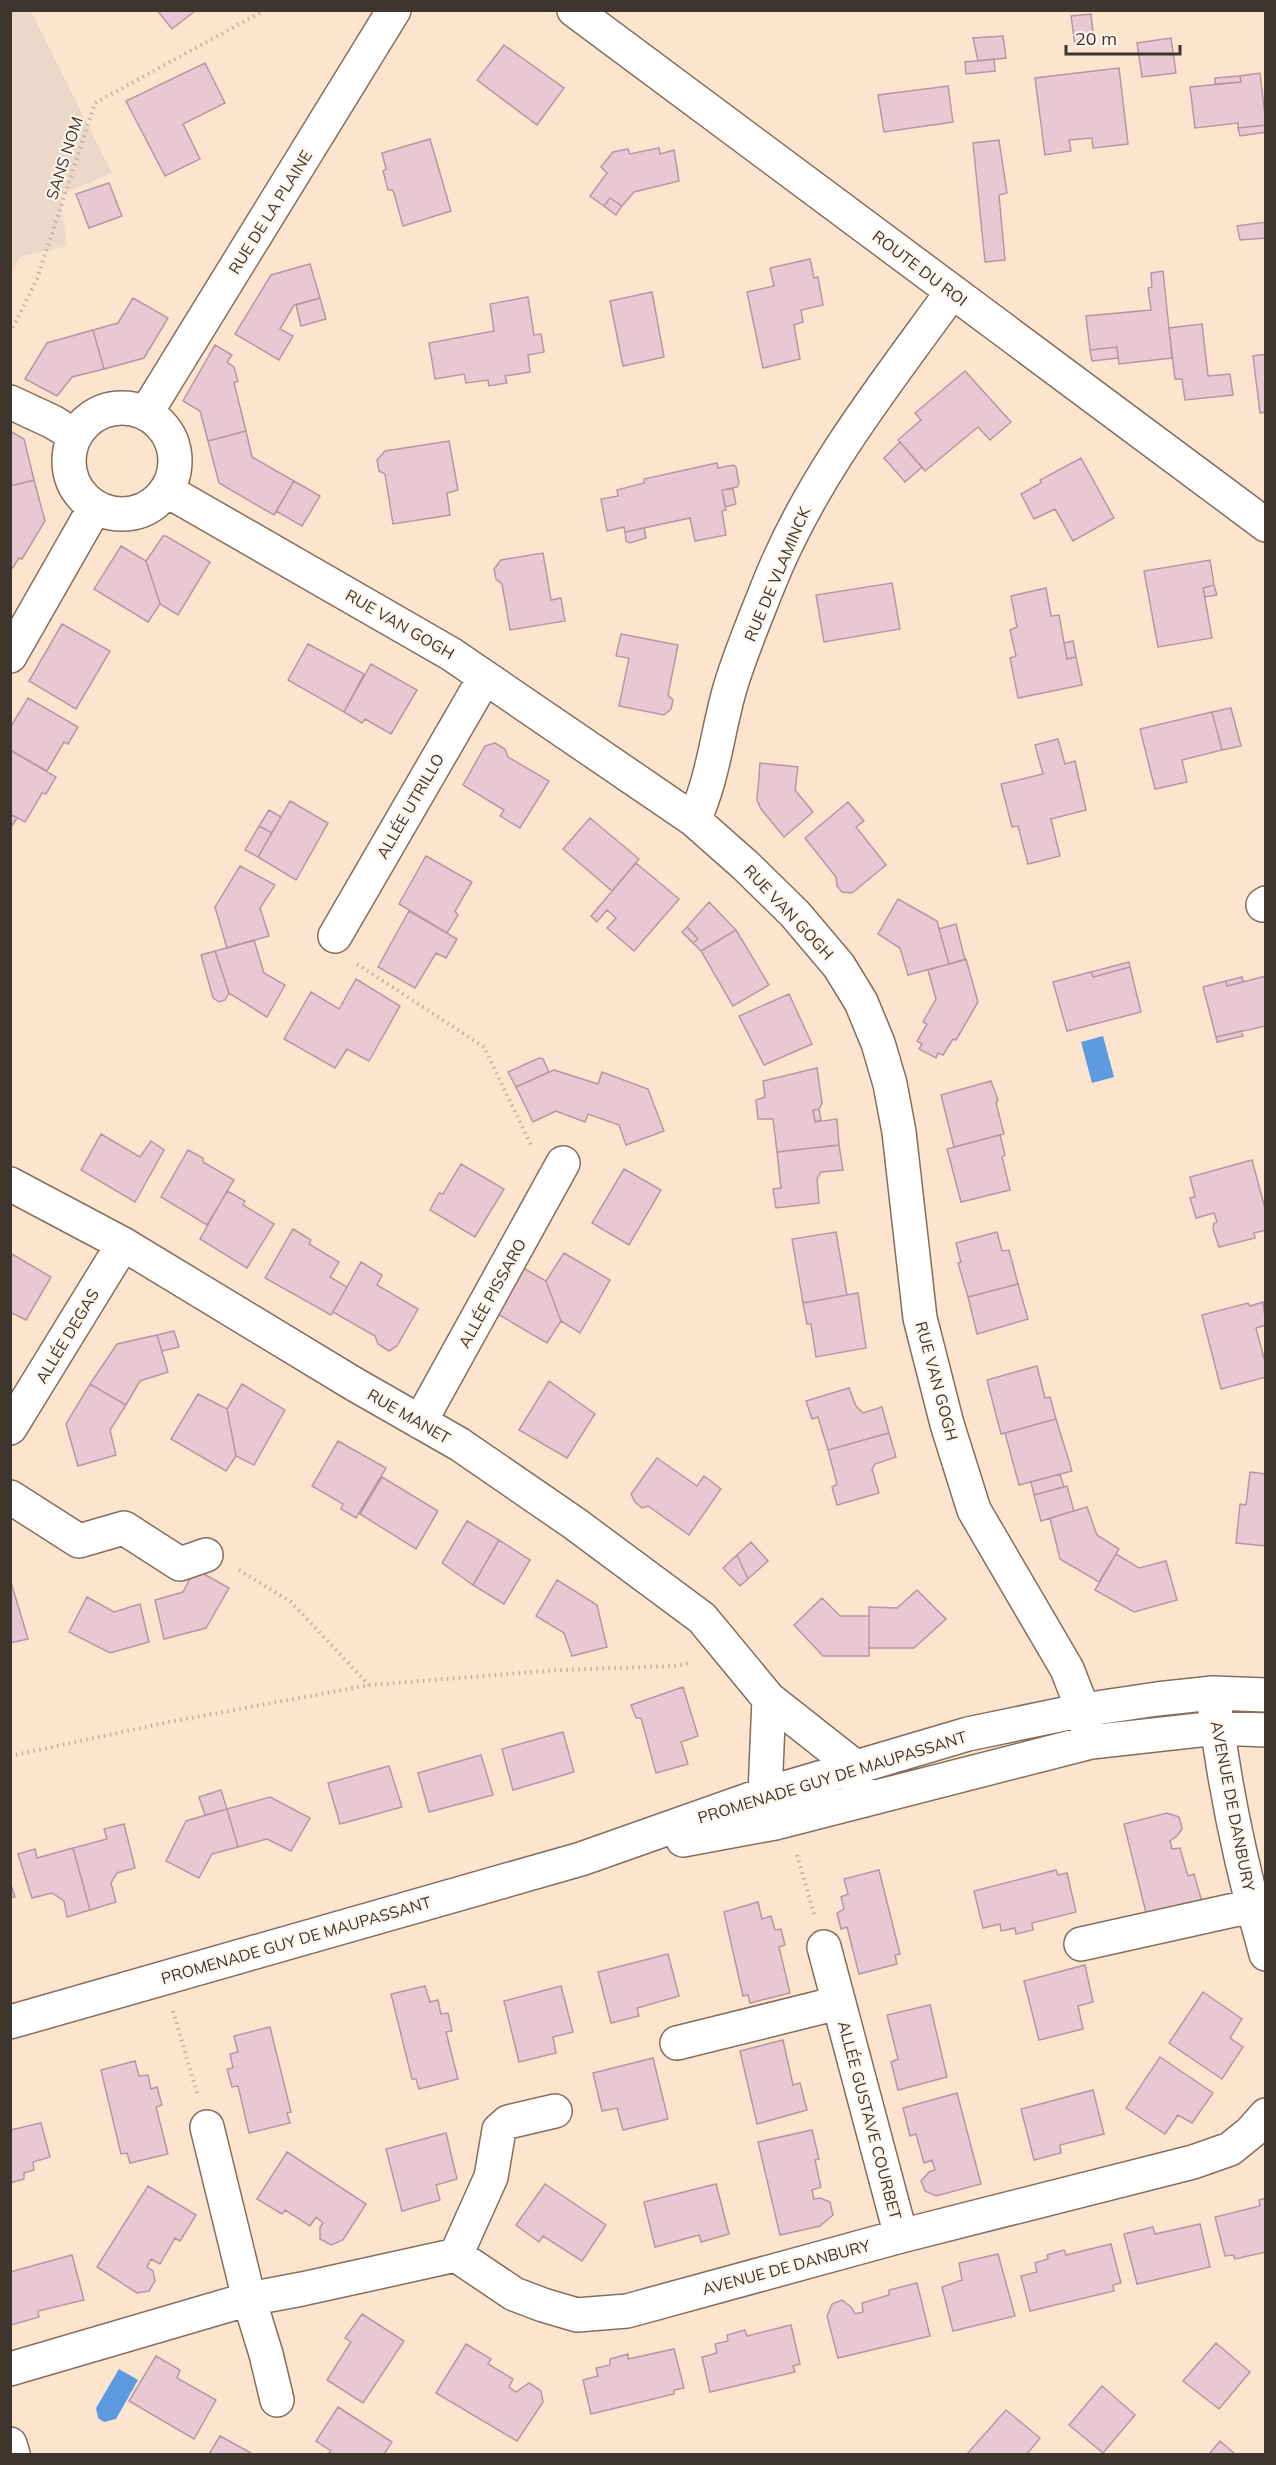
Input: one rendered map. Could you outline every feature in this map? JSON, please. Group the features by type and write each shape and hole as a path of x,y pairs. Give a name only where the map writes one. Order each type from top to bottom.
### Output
{"street":[{"name":"RUE DE LA PLAINE","path":"146,413 394,10"},
{"name":"ROUTE DU ROI","path":"574,10 1266,525"},
{"name":"RUE DE VLAMINCK","path":"694,820 710,779 730,688 769,584 790,536 814,489 843,444 952,292"},
{"path":"10,402 53,422 74,435"},
{"path":"114,407 130,408 146,413 160,423 170,438 175,456 173,473 166,490 156,502 134,512 110,513 95,507 82,497 73,483 69,468 69,451 74,435 85,422 98,413 114,407"},
{"name":"RUE VAN GOGH","path":"166,490 451,654 694,820 745,865 795,914 839,966 861,1002 878,1043 890,1084 901,1143 920,1318 946,1424 974,1510 1067,1669 1083,1710 1091,1742"},
{"path":"10,656 95,507"},
{"name":"ALLÉE UTRILLO","path":"335,936 485,676"},
{"name":"ALLÉE PISSARO","path":"420,1422 561,1167"},
{"name":"RUE MANET","path":"10,1184 123,1244 459,1444 574,1523 702,1618 769,1699 854,1766"},
{"name":"ALLÉE DEGAS","path":"10,1428 123,1244"},
{"path":"10,1497 79,1541 124,1528 180,1564 206,1555"},
{"name":"PROMENADE GUY DE MAUPASSANT","path":"776,1812 854,1766 968,1734 1083,1710 1213,1693 1266,1695"},
{"name":"AVENUE DE DANBURY","path":"1213,1693 1217,1728 1252,1905 1266,1954"},
{"path":"769,1699 776,1812"},
{"name":"PROMENADE GUY DE MAUPASSANT","path":"10,2022 581,1859 776,1812 862,1801 1091,1742 1217,1728 1266,1730"},
{"path":"854,1766 862,1801"},
{"path":"1081,1944 1252,1905"},
{"name":"ALLÉE GUSTAVE COURBET","path":"824,1947 901,2236"},
{"name":"ALLÉE GUSTAVE COURBET","path":"677,2043 838,2003"},
{"path":"10,2369 249,2299 456,2255 491,2176 499,2130 508,2122 555,2110"},
{"name":"AVENUE DE DANBURY","path":"456,2255 514,2294 543,2305 578,2315 627,2311 901,2236 1193,2162 1230,2149 1251,2132 1266,2115"},
{"path":"207,2127 236,2237 249,2299 277,2400"},
{"path":"10,2444 13,2454"}],"path":[{"name":"SANS NOM","path":"10,333 37,279 95,104 266,10"},
{"path":"335,936 359,966 484,1047 535,1153 561,1167"},
{"path":"206,1555 220,1559 291,1602 369,1686"},
{"path":"10,1756 169,1722 369,1686 560,1670 675,1666 733,1654"},
{"path":"776,1812 824,1947"},
{"path":"164,1978 207,2127"}],"shaded area":[{"path":"11,10 31,11 112,173 60,195 67,246 20,257 11,272"}],"water":[{"path":"1103,1036 1114,1077 1092,1083 1081,1042"},
{"path":"119,2369 138,2380 116,2419 104,2422 98,2418 96,2408"}],"building":[{"path":"157,10 196,10 172,29"},
{"path":"1091,14 1094,42 1075,45 1071,16"},
{"path":"1003,36 1006,58 978,61 973,38"},
{"path":"1171,38 1176,73 1142,77 1137,43"},
{"path":"504,45 564,88 537,125 477,80"},
{"path":"994,59 995,71 966,74 965,62"},
{"path":"205,63 225,103 183,124 200,159 165,176 126,101"},
{"path":"1119,68 1128,144 1093,148 1092,138 1069,140 1071,151 1045,155 1035,78"},
{"path":"1260,73 1266,125 1238,128 1238,123 1195,128 1190,87 1241,82 1240,76"},
{"path":"1240,76 1241,82 1215,84 1215,78"},
{"path":"948,86 953,122 884,132 878,95"},
{"path":"1266,125 1266,132 1240,136 1238,128"},
{"path":"430,139 451,211 403,226 394,193 388,190 383,171 386,169 382,153"},
{"path":"999,140 1007,193 999,195 1005,260 985,262 973,143"},
{"path":"659,148 660,154 674,150 679,181 634,192 622,206 610,198 604,206 590,196 607,173 601,167 613,152 628,149 630,154"},
{"path":"109,183 122,216 89,228 76,194"},
{"path":"610,198 622,206 616,215 604,206"},
{"path":"1266,222 1266,238 1240,240 1237,226"},
{"path":"810,259 814,278 818,277 823,305 801,310 803,322 794,325 800,359 763,368 747,292 774,286 770,268"},
{"path":"310,264 320,298 294,305 280,329 293,336 279,360 235,334 271,275"},
{"path":"1163,271 1172,358 1119,364 1117,347 1090,350 1086,316 1151,310 1148,288 1152,287 1151,273"},
{"path":"652,292 664,357 623,366 610,301"},
{"path":"528,297 534,335 541,334 544,352 528,355 530,372 505,376 507,383 489,386 488,380 466,383 464,374 435,379 429,343 494,331 490,304"},
{"path":"133,298 168,318 144,358 104,369 93,330 118,323"},
{"path":"320,298 326,319 301,326 296,305"},
{"path":"1202,324 1208,376 1230,374 1233,395 1185,400 1182,379 1175,379 1169,328"},
{"path":"93,330 104,369 72,377 57,396 25,379 47,343"},
{"path":"215,345 232,355 227,362 234,367 238,381 234,383 246,431 208,441 200,411 183,401"},
{"path":"1117,347 1118,358 1092,361 1090,350"},
{"path":"1266,354 1266,421 1264,412 1260,413 1253,356"},
{"path":"965,371 1011,422 990,440 978,427 925,471 898,440 921,420 915,413"},
{"path":"10,431 24,439 34,480 10,486"},
{"path":"246,431 252,457 294,481 274,515 219,483 208,441"},
{"path":"449,441 458,490 447,493 450,515 393,524 385,474 379,471 377,460 385,451"},
{"path":"900,442 922,467 905,482 884,458"},
{"path":"1081,458 1114,518 1073,541 1055,509 1034,519 1021,494 1041,483 1040,480"},
{"path":"717,463 718,468 733,465 736,467 739,483 737,487 722,490 726,510 722,511 726,535 695,541 690,518 625,532 624,527 607,531 601,499 618,496 617,490 644,483 644,479"},
{"path":"34,480 45,521 22,559 19,558 10,572 10,486"},
{"path":"294,481 320,496 302,526 276,511"},
{"path":"733,489 736,504 725,507 722,490"},
{"path":"644,528 646,538 630,543 626,541 625,532"},
{"path":"163,536 210,562 178,615 160,604 146,561"},
{"path":"121,546 146,561 160,604 148,622 94,589"},
{"path":"543,553 551,600 561,598 565,621 510,630 502,584 496,579 494,569 501,560"},
{"path":"1210,560 1214,585 1203,588 1212,638 1158,647 1144,571"},
{"path":"892,583 900,629 824,642 816,595"},
{"path":"1214,585 1217,595 1205,597 1203,588"},
{"path":"1046,588 1051,616 1059,615 1067,659 1076,657 1082,685 1018,698 1010,658 1016,656 1010,630 1017,627 1011,596"},
{"path":"62,624 110,651 76,709 29,681"},
{"path":"621,634 678,645 668,695 673,700 671,709 664,715 619,706 629,658 616,656"},
{"path":"1073,641 1076,657 1067,659 1064,643"},
{"path":"308,644 364,674 344,712 288,680"},
{"path":"371,664 417,690 391,734 365,719 362,723 344,712"},
{"path":"28,698 78,727 68,744 64,742 47,771 10,750 10,728"},
{"path":"1231,708 1241,746 1222,750 1212,712"},
{"path":"1212,712 1222,750 1182,760 1187,782 1155,789 1140,729"},
{"path":"1058,739 1065,764 1075,761 1086,810 1051,819 1060,856 1028,864 1018,826 1012,827 1001,784 1043,774 1035,745"},
{"path":"495,743 505,749 508,757 549,781 520,828 500,816 504,810 463,785 485,746"},
{"path":"10,750 56,777 46,794 42,793 25,822 10,814"},
{"path":"760,763 798,767 795,790 813,812 784,837 761,809 757,800"},
{"path":"290,801 328,823 296,880 258,857"},
{"path":"848,802 864,821 856,827 886,865 852,893 842,892 837,886 836,877 805,838"},
{"path":"269,810 281,817 272,833 259,826"},
{"path":"10,814 17,818 10,829"},
{"path":"590,818 639,859 612,891 563,849"},
{"path":"259,826 272,833 258,857 245,850"},
{"path":"426,856 472,882 455,911 458,915 447,933 399,904"},
{"path":"636,863 679,899 634,951 607,928 616,918 607,910 597,922 591,916"},
{"path":"240,866 275,885 260,908 269,936 227,948 215,907"},
{"path":"898,899 937,921 949,964 908,975 900,948 878,934"},
{"path":"709,902 736,930 701,951 693,943 698,939 687,927"},
{"path":"409,911 457,939 446,958 436,953 415,988 378,967"},
{"path":"956,924 965,960 949,964 939,929"},
{"path":"687,927 698,939 693,943 682,932"},
{"path":"736,930 769,985 733,1006 701,951"},
{"path":"254,940 264,973 285,985 267,1017 229,993 215,951"},
{"path":"215,951 229,993 225,1000 219,1002 213,998 201,955"},
{"path":"966,959 978,1002 956,1040 953,1039 943,1055 938,1053 936,1058 919,1049 922,1044 917,1041 927,1024 923,1022 936,999 928,970"},
{"path":"1129,962 1130,967 1093,977 1091,972"},
{"path":"1130,967 1141,1012 1067,1031 1053,982 1091,972 1093,977"},
{"path":"1266,976 1266,1026 1216,1037 1203,987 1226,981 1227,986"},
{"path":"1242,977 1243,982 1227,986 1226,981"},
{"path":"356,979 400,1006 369,1061 347,1049 335,1068 284,1039 311,992 339,1009"},
{"path":"789,994 812,1044 764,1065 739,1016"},
{"path":"1241,1031 1243,1036 1217,1042 1216,1037"},
{"path":"539,1058 543,1059 549,1072 516,1087 508,1072"},
{"path":"817,1068 822,1103 819,1109 813,1110 815,1122 837,1119 839,1145 777,1152 773,1119 758,1119 756,1100 765,1097 763,1081"},
{"path":"554,1070 598,1084 602,1072 648,1089 664,1131 626,1145 619,1125 588,1114 585,1122 556,1111 533,1122 516,1087"},
{"path":"991,1081 998,1100 996,1103 1004,1134 954,1147 941,1095"},
{"path":"819,1109 821,1120 815,1122 813,1110"},
{"path":"101,1134 140,1157 151,1141 164,1150 135,1202 81,1170"},
{"path":"1000,1135 1005,1155 1002,1157 1010,1190 961,1202 947,1149"},
{"path":"839,1145 843,1170 821,1172 817,1179 819,1203 776,1208 773,1189 781,1188 777,1152"},
{"path":"188,1150 203,1158 203,1162 234,1180 207,1225 161,1197"},
{"path":"1252,1160 1266,1212 1266,1230 1254,1233 1255,1238 1219,1247 1213,1229 1214,1223 1217,1222 1214,1213 1196,1218 1190,1198 1195,1197 1190,1177"},
{"path":"461,1164 504,1189 475,1237 430,1210 439,1193 443,1194"},
{"path":"624,1169 661,1190 629,1245 592,1223"},
{"path":"227,1191 245,1201 243,1205 274,1224 247,1268 200,1239"},
{"path":"293,1229 311,1240 309,1244 339,1262 330,1277 347,1287 331,1315 265,1278"},
{"path":"836,1232 847,1295 803,1303 792,1239"},
{"path":"997,1232 1002,1251 1009,1250 1018,1284 968,1297 958,1263 961,1262 956,1243"},
{"path":"10,1253 51,1277 26,1320 10,1312"},
{"path":"564,1253 610,1280 580,1333 561,1321 546,1281"},
{"path":"361,1262 382,1275 377,1285 418,1309 397,1346 389,1351 378,1344 375,1336 333,1312"},
{"path":"523,1268 546,1281 561,1321 547,1343 496,1313"},
{"path":"1018,1284 1028,1319 977,1334 968,1297"},
{"path":"858,1293 866,1348 816,1357 811,1324 807,1324 803,1303"},
{"path":"1263,1302 1266,1325 1256,1328 1266,1366 1266,1377 1221,1389 1202,1315 1248,1303 1250,1306"},
{"path":"174,1331 179,1347 162,1351 157,1335"},
{"path":"157,1335 168,1372 140,1381 126,1405 90,1384 117,1344"},
{"path":"1037,1366 1045,1398 1050,1397 1056,1419 1001,1434 987,1380"},
{"path":"549,1381 595,1414 567,1458 519,1430"},
{"path":"90,1384 126,1405 110,1430 116,1455 78,1466 66,1424"},
{"path":"242,1384 285,1410 254,1465 236,1456 227,1409"},
{"path":"849,1388 856,1406 863,1413 882,1407 889,1433 828,1450 818,1417 812,1419 806,1401"},
{"path":"198,1394 227,1409 236,1456 226,1471 171,1439"},
{"path":"1056,1419 1072,1471 1019,1485 1005,1433"},
{"path":"889,1433 896,1457 875,1464 872,1469 879,1493 837,1505 832,1487 837,1484 828,1450"},
{"path":"338,1441 386,1468 356,1518 341,1509 343,1504 312,1486"},
{"path":"657,1458 697,1486 704,1476 721,1489 689,1535 648,1506 642,1508 631,1494"},
{"path":"1250,1472 1266,1474 1266,1546 1236,1543 1240,1504 1246,1505"},
{"path":"1060,1474 1064,1487 1034,1495 1031,1482"},
{"path":"382,1477 438,1511 416,1549 360,1514"},
{"path":"1067,1486 1074,1511 1041,1521 1034,1495"},
{"path":"1087,1507 1097,1535 1119,1549 1099,1582 1060,1559 1050,1518"},
{"path":"467,1521 499,1540 473,1585 442,1563"},
{"path":"499,1540 530,1560 504,1604 473,1585"},
{"path":"751,1542 768,1561 748,1579 737,1555"},
{"path":"1116,1554 1139,1568 1166,1561 1177,1600 1134,1612 1095,1590"},
{"path":"737,1555 748,1579 740,1586 723,1568"},
{"path":"195,1569 229,1588 206,1628 164,1639 155,1600 183,1592"},
{"path":"10,1579 28,1639 10,1643"},
{"path":"557,1580 597,1605 607,1647 572,1656 564,1633 536,1616"},
{"path":"917,1590 946,1619 914,1648 869,1648 869,1607 897,1608"},
{"path":"87,1597 114,1612 140,1604 149,1642 110,1653 69,1632"},
{"path":"822,1598 840,1616 869,1616 869,1656 823,1656 794,1625"},
{"path":"683,1687 698,1736 681,1742 688,1764 656,1773 641,1718 636,1718 631,1705"},
{"path":"563,1732 574,1772 513,1790 502,1749"},
{"path":"481,1755 493,1795 429,1812 418,1773"},
{"path":"389,1766 402,1807 340,1824 328,1783"},
{"path":"221,1790 227,1809 205,1815 199,1797"},
{"path":"270,1797 310,1818 291,1851 267,1839 238,1847 227,1809"},
{"path":"227,1809 238,1847 212,1854 199,1878 166,1861 186,1821"},
{"path":"1167,1813 1179,1817 1182,1829 1170,1841 1172,1849 1180,1848 1188,1876 1194,1874 1202,1902 1147,1917 1124,1824"},
{"path":"124,1824 135,1868 117,1873 111,1883 116,1902 90,1910 73,1848 107,1839 104,1829"},
{"path":"73,1848 90,1910 67,1917 64,1901 52,1893 32,1898 18,1854 35,1849 37,1858"},
{"path":"879,1870 900,1954 895,1955 897,1964 859,1974 847,1927 841,1929 837,1913 844,1909 841,1897 848,1894 844,1879"},
{"path":"1056,1870 1058,1875 1067,1873 1076,1912 1032,1923 1033,1930 1016,1934 1015,1928 1001,1931 1000,1924 983,1928 974,1891"},
{"path":"10,1882 15,1897 10,1898"},
{"path":"758,1902 762,1919 771,1916 775,1930 781,1929 785,1945 779,1947 790,1993 750,2003 748,1995 743,1996 724,1912"},
{"path":"668,1954 679,1996 637,2008 639,2016 611,2023 598,1972"},
{"path":"1085,1965 1093,2002 1078,2006 1083,2029 1039,2040 1024,1981"},
{"path":"425,1986 430,2002 438,2000 441,2014 448,2013 452,2031 446,2032 458,2079 419,2089 416,2079 412,2079 391,1994"},
{"path":"561,1986 573,2032 553,2037 556,2053 519,2062 504,2001"},
{"path":"1203,1992 1242,2019 1230,2038 1243,2047 1222,2079 1169,2043"},
{"path":"930,2005 947,2077 898,2090 891,2062 898,2059 887,2015"},
{"path":"270,2027 291,2112 287,2113 290,2123 249,2133 238,2086 232,2087 227,2069 233,2068 230,2054 238,2052 234,2036"},
{"path":"783,2040 793,2085 800,2083 807,2110 757,2124 740,2051"},
{"path":"1160,2057 1213,2093 1192,2123 1178,2115 1165,2134 1126,2108"},
{"path":"653,2058 668,2119 623,2130 617,2108 602,2111 593,2073"},
{"path":"135,2061 139,2076 148,2075 151,2089 157,2087 162,2105 156,2107 168,2154 130,2163 127,2153 121,2154 101,2070"},
{"path":"1093,2090 1104,2134 1060,2145 1061,2153 1034,2160 1021,2109"},
{"path":"957,2093 981,2184 936,2196 925,2191 921,2181 929,2172 935,2170 932,2160 924,2163 916,2134 910,2136 903,2108"},
{"path":"41,2123 50,2157 33,2162 34,2170 24,2173 24,2179 10,2183 10,2130"},
{"path":"812,2130 819,2159 815,2160 821,2187 812,2190 814,2199 820,2198 830,2202 833,2215 820,2226 780,2235 758,2142"},
{"path":"446,2133 457,2179 436,2185 440,2200 402,2211 386,2149"},
{"path":"287,2152 366,2204 343,2240 331,2245 320,2239 320,2227 323,2223 316,2217 310,2226 285,2210 282,2214 257,2199"},
{"path":"545,2184 606,2225 582,2261 543,2236 539,2242 516,2225"},
{"path":"716,2184 729,2234 701,2242 699,2235 655,2247 644,2202"},
{"path":"148,2186 196,2215 180,2241 175,2238 160,2264 151,2259 147,2267 153,2271 155,2281 149,2291 137,2293 97,2267"},
{"path":"1266,2198 1266,2252 1235,2259 1233,2255 1225,2256 1215,2217 1260,2206 1259,2200"},
{"path":"1200,2224 1210,2267 1137,2284 1124,2234 1153,2227 1155,2234"},
{"path":"1111,2244 1121,2283 1113,2285 1114,2291 1030,2311 1021,2276 1037,2272 1035,2263 1048,2259 1047,2255 1064,2250 1066,2255"},
{"path":"998,2254 1015,2316 953,2331 942,2287 962,2280 959,2263"},
{"path":"72,2255 84,2300 38,2311 39,2317 11,2325 10,2272"},
{"path":"917,2283 930,2336 838,2358 827,2316 832,2304 842,2300 852,2308 855,2314 863,2312 862,2303 889,2295 889,2290"},
{"path":"362,2314 404,2341 363,2403 327,2380 351,2342 345,2338"},
{"path":"791,2325 800,2364 793,2366 795,2372 710,2392 702,2357 717,2353 715,2344 728,2341 727,2335 745,2330 747,2336"},
{"path":"1216,2343 1250,2372 1219,2409 1183,2381"},
{"path":"466,2344 491,2359 488,2364 513,2379 509,2387 516,2392 529,2383 541,2391 543,2402 517,2441 436,2393"},
{"path":"674,2349 684,2388 674,2390 674,2394 591,2414 583,2380 598,2376 596,2368 610,2365 610,2359 628,2354 628,2359"},
{"path":"156,2356 180,2370 177,2378 216,2400 194,2439 129,2401"},
{"path":"1102,2386 1135,2415 1103,2453 1069,2425"},
{"path":"338,2407 392,2442 384,2454 328,2454 331,2451 316,2441"},
{"path":"1006,2410 1040,2438 1027,2454 967,2454"},
{"path":"220,2436 251,2453 251,2454 209,2454"},
{"path":"1220,2441 1235,2454 1209,2454"}]}
